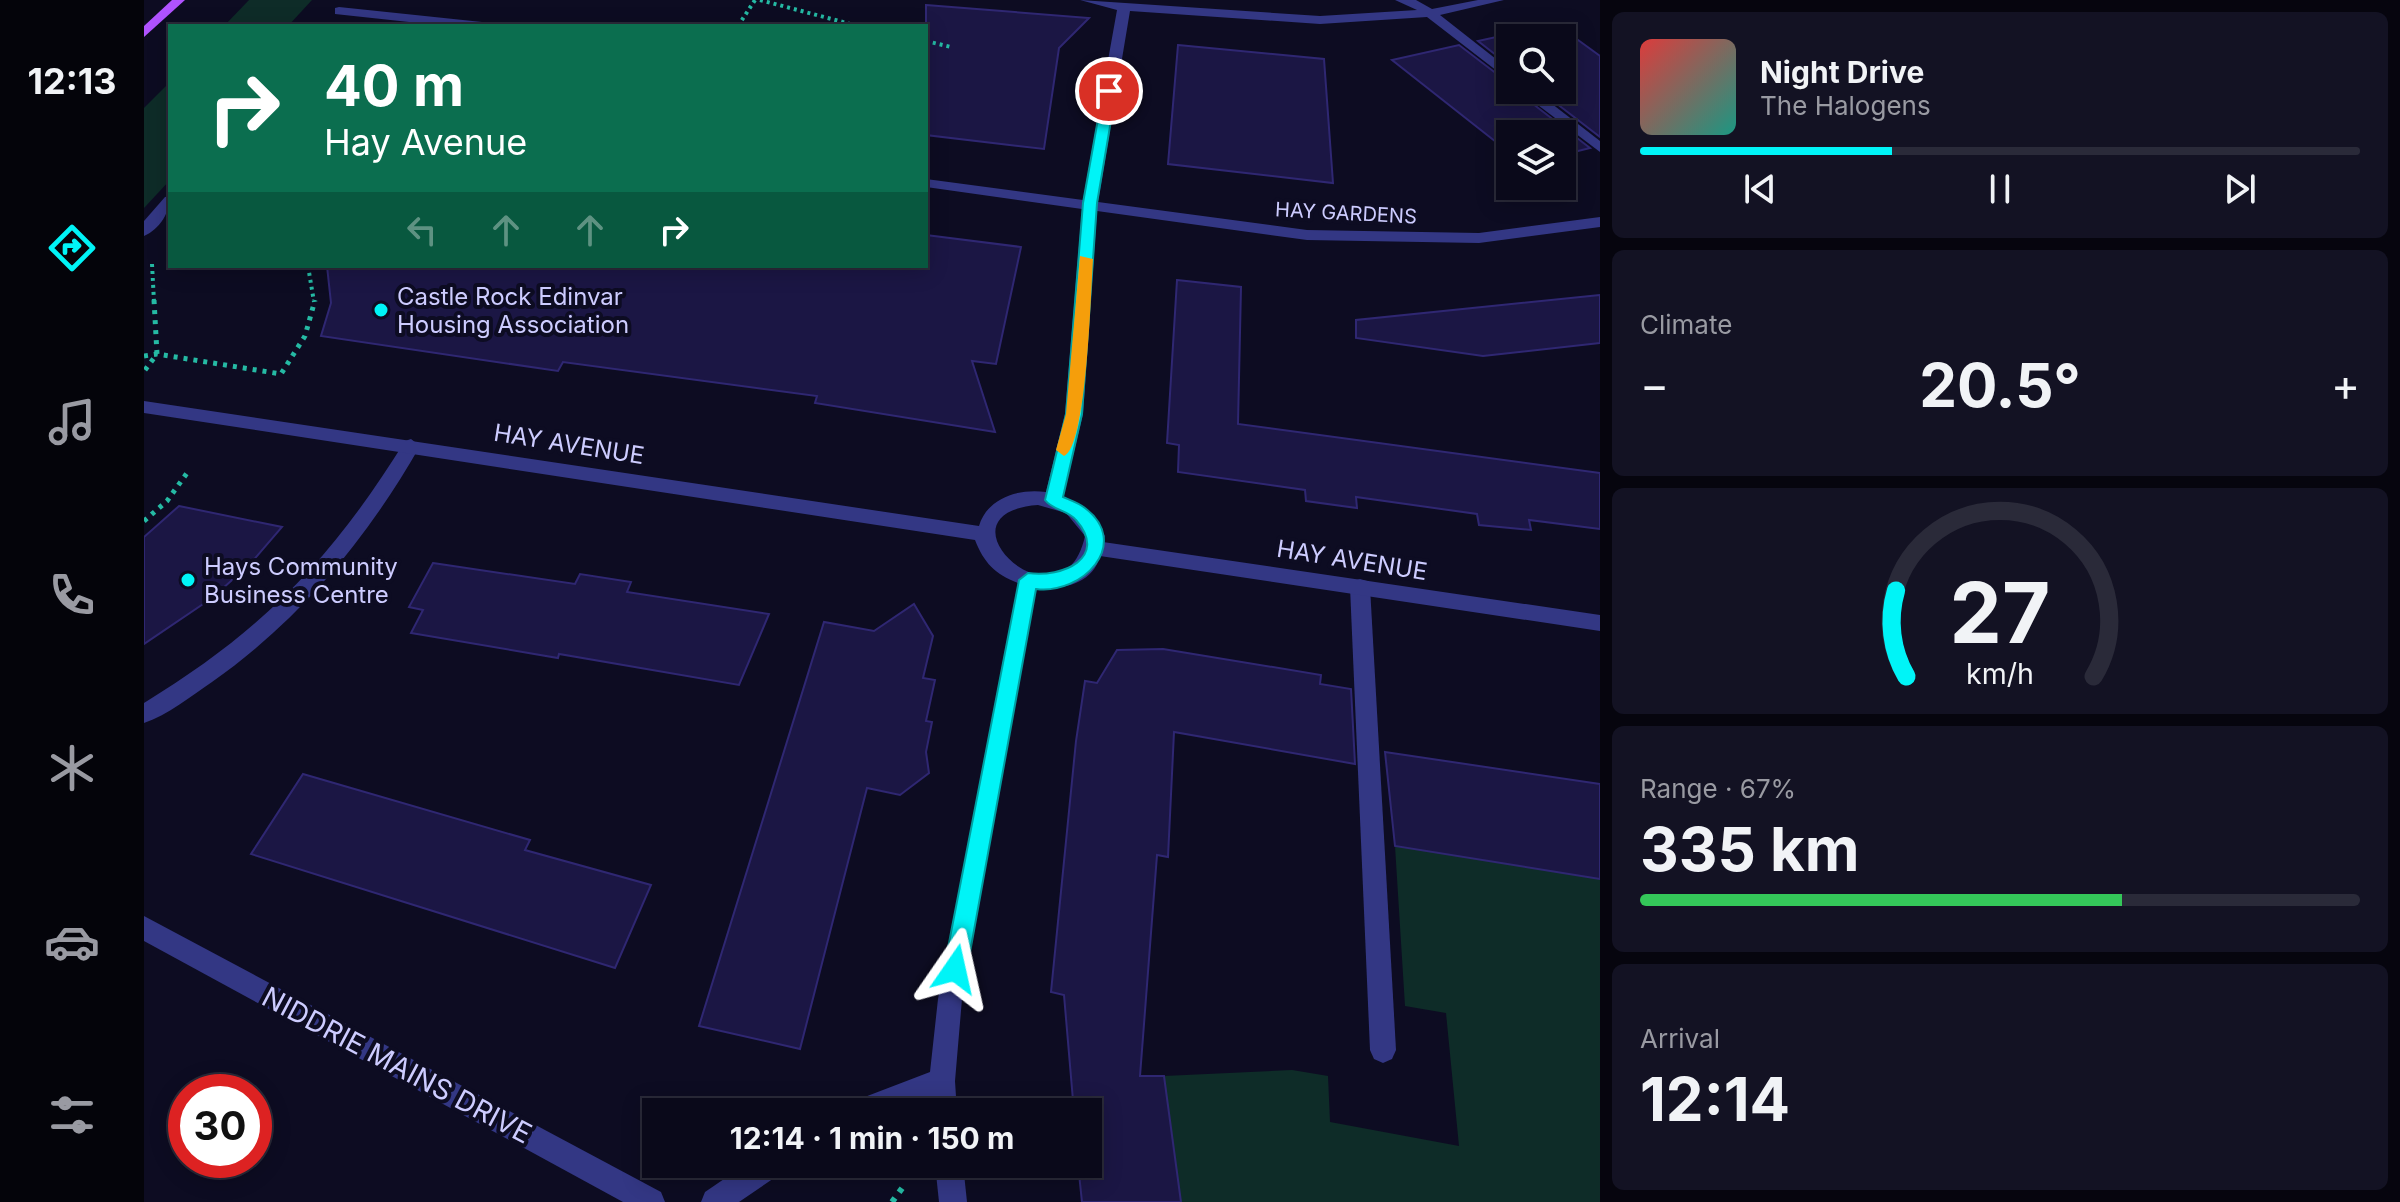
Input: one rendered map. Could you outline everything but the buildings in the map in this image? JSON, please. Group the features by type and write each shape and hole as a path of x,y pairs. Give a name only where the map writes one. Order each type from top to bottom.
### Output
{"main road":[{"path":"144,33 179,0"}],"street":[{"path":"1086,0 1124,7 1320,20 1430,13 1498,0"},
{"path":"1401,0 1418,2 1496,66"},
{"path":"328,24 344,5 469,24"},
{"path":"1053,500 1074,414 1090,203 1124,7"},
{"path":"1543,104 1600,148"},
{"name":"HAY GARDENS","path":"928,183 1307,235 1479,238 1600,222"},
{"path":"144,231 168,202"},
{"name":"HAY AVENUE","path":"144,407 985,534"},
{"path":"144,714 220,666 304,595 360,531 411,446"},
{"path":"1022,499 1053,500 1081,513 1095,536 1096,548 1084,569 1073,577 1044,583 1028,580 996,563 987,549 985,534 988,522 1007,504 1022,499"},
{"name":"HAY AVENUE","path":"1096,548 1600,623"},
{"path":"943,1098 950,999 1028,580"},
{"path":"1360,587 1383,1050"},
{"name":"NIDDRIE MAINS DRIVE","path":"144,928 651,1202"},
{"path":"896,1098 942,1081"},
{"path":"715,1202 750,1178"},
{"path":"950,1178 953,1202"}],"path":[{"path":"740,24 758,0 850,24"},
{"path":"928,41 951,47"},
{"path":"144,262 152,263 157,354 144,370"},
{"path":"144,356 157,354 281,374 302,346 314,316 317,296 309,268"},
{"path":"144,521 167,501 187,473"}],"green space":[{"path":"249,0 312,0 290,24 226,24"},
{"path":"168,84 168,182 144,208 144,108"},
{"path":"1395,846 1600,879 1600,1202 1181,1202 1164,1076 1292,1070 1328,1076 1330,1122 1459,1146 1446,1013 1405,1006"}],"slow traffic":[{"path":"1064,450 1074,414 1086,259"}],"place":[{"name":"Castle Rock Edinvar Housing Association","path":"381,310"},
{"name":"Hays Community Business Centre","path":"188,580"}],"route":[{"path":"955,969 1028,580 1044,583 1073,577 1092,559 1096,548 1090,523 1081,513 1053,500 1074,414 1090,203 1109,91"}]}
